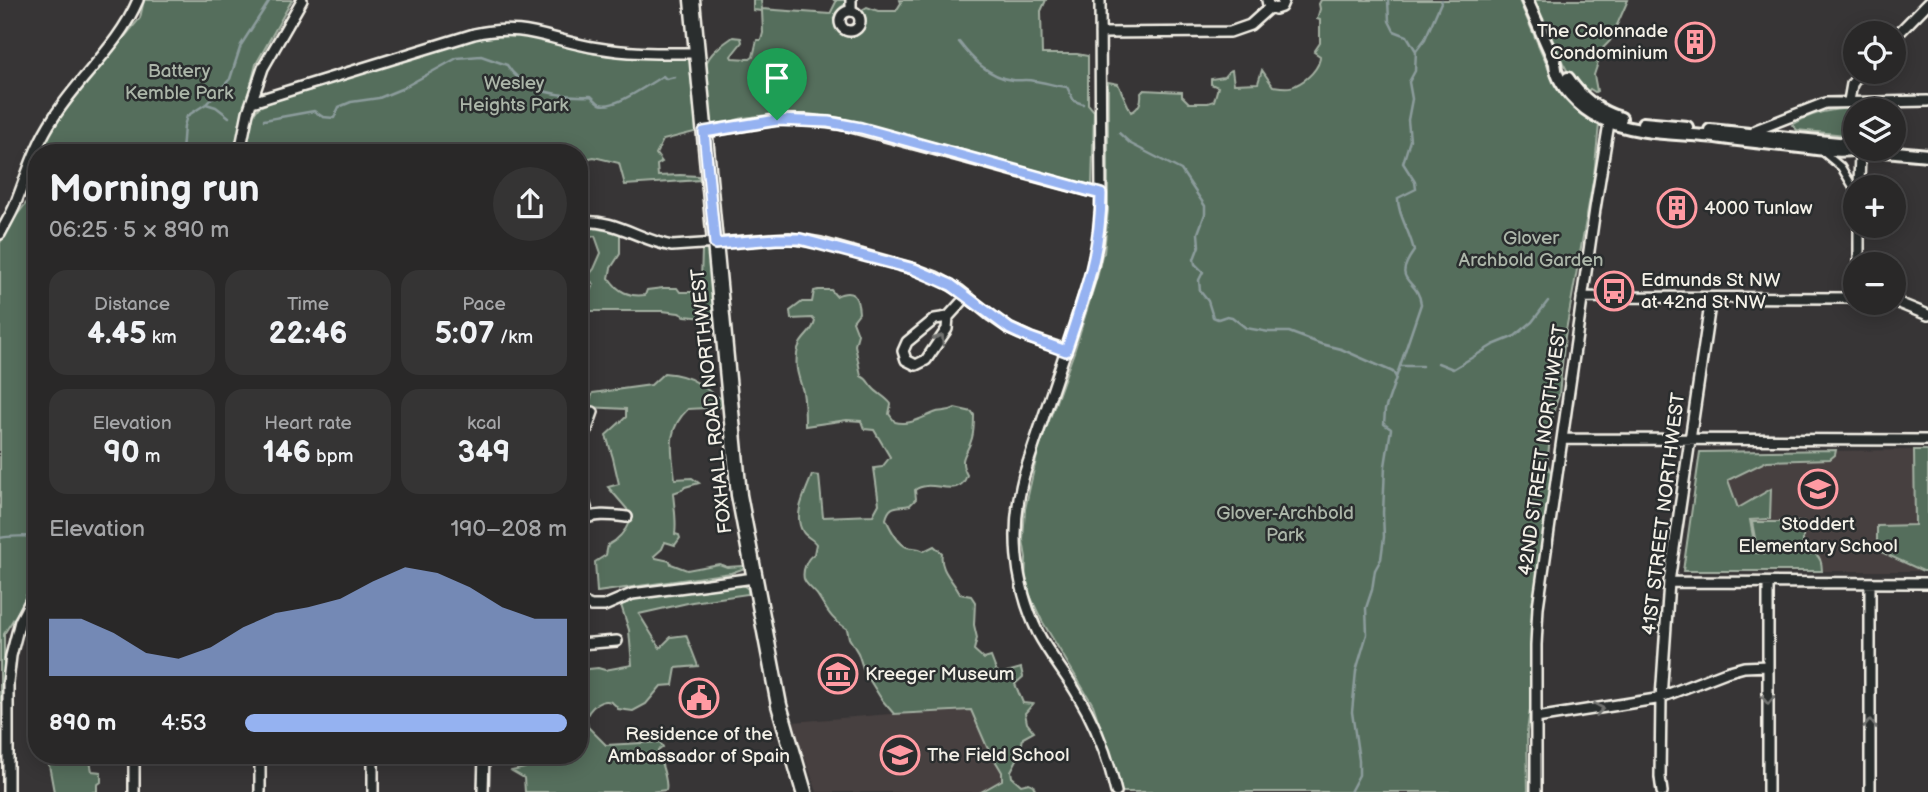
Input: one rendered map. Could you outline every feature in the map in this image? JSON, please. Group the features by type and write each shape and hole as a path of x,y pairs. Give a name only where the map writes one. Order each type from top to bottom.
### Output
{"main road":[{"name":"FOXHALL ROAD NORTHWEST","path":"692,0 739,495 779,705 804,792"}],"street":[{"path":"39,144 48,126 74,89 117,39 138,0"},
{"path":"242,144 263,68 303,0"},
{"path":"850,0 851,11"},
{"path":"1100,0 1100,232 1094,264 1021,485 1017,520 1017,559 1023,593 1034,623 1092,721 1107,758 1116,792"},
{"path":"1100,33 1230,32 1252,24 1269,4 1278,8 1283,5 1284,0"},
{"path":"1527,0 1555,62 1584,98 1610,118 1843,151"},
{"path":"1906,26 1928,3"},
{"path":"252,102 474,34 496,30 524,30 611,50 697,53"},
{"path":"1753,138 1760,128 1818,105 1843,101"},
{"path":"1906,101 1928,101"},
{"name":"42ND STREET NORTHWEST","path":"1536,792 1538,607 1610,118"},
{"path":"704,132 777,120 840,124 1101,194"},
{"path":"1753,138 1843,144"},
{"path":"1818,149 1847,175"},
{"path":"1906,153 1928,155"},
{"path":"0,233 15,206 28,169"},
{"path":"588,222 605,222 667,245 789,238 813,241 925,273 944,281 1010,329 1066,351"},
{"path":"1859,238 1859,252"},
{"path":"1859,238 1863,252"},
{"path":"948,317 935,319 907,342 903,351 906,360 916,365 924,362 947,329 948,317 967,296"},
{"path":"1582,297 1843,298"},
{"name":"41ST STREET NORTHWEST","path":"1662,792 1661,698 1669,582 1711,298"},
{"path":"1906,305 1924,313"},
{"path":"588,426 593,412"},
{"path":"1563,439 1928,440"},
{"path":"588,518 601,515 627,517"},
{"path":"588,605 612,604 632,594 754,578"},
{"path":"1669,582 1928,583"},
{"path":"1768,583 1768,792"},
{"path":"1870,583 1870,792"},
{"path":"8,792 8,678 19,623 28,606"},
{"path":"588,643 617,641"},
{"path":"1536,718 1661,698 1726,672 1744,667 1768,666"},
{"path":"134,764 134,792"},
{"path":"260,764 260,792"},
{"path":"483,792 484,764"},
{"path":"373,765 373,792"}],"shaded area":[{"name":"Stoddert Elementary School","path":"1914,450 1915,526 1888,557 1923,571 1725,571 1721,452"},
{"name":"The Field School","path":"975,707 1017,792 817,792 792,722"}],"green space":[{"name":"Battery Kemble Park","path":"144,0 292,0 256,64 236,144 43,144 58,118 140,18"},
{"path":"753,0 761,0 762,9 830,14 836,2 834,0 845,0 845,4 835,13 834,24 839,33 856,36 864,24 862,10 867,7 878,11 896,11 900,0 1046,0 1041,11 1042,54 1088,56 1088,104 1094,111 1092,188 884,130 831,118 776,114 743,118 713,127 706,86 706,65 713,53 733,37 741,38 742,42 732,58 753,57 757,40 761,40 763,33 762,11 753,10"},
{"name":"Glover-Archbold Park","path":"1321,0 1519,0 1552,77 1566,98 1599,124 1594,176 1565,336 1559,395 1553,413 1547,464 1554,479 1532,621 1527,732 1528,792 1122,792 1093,705 1042,621 1025,585 1025,509 1038,451 1074,352 1104,253 1108,211 1108,82 1118,84 1131,112 1139,104 1144,90 1182,92 1182,96 1189,103 1214,101 1218,87 1211,84 1211,79 1224,77 1232,70 1234,84 1258,83 1262,70 1273,86 1294,86 1318,65 1320,56 1314,52 1320,43 1320,20 1317,19"},
{"path":"1534,0 1628,0 1610,41 1603,48 1594,75 1597,91 1590,89 1584,95 1576,84 1556,49"},
{"name":"Wesley Heights Park","path":"520,35 595,54 699,57 702,130 663,140 656,154 662,162 657,165 658,176 698,176 700,180 625,185 619,163 594,157 589,158 588,162 588,144 246,144 251,118 259,107 380,65 470,39"},
{"path":"1843,109 1843,135 1797,130 1792,125 1804,118"},
{"path":"28,201 28,598 4,634 4,702 0,702 0,243"},
{"path":"588,229 620,233 620,254 611,268 609,278 624,293 634,295 645,295 647,290 663,288 698,292 702,250 710,250 715,319 662,311 588,311 588,292 594,284 588,276 601,253 595,236 588,238"},
{"path":"831,290 836,296 847,293 856,298 859,313 853,321 858,334 855,345 861,376 891,404 889,414 895,422 910,422 955,408 972,412 974,415 972,438 963,460 967,475 963,483 951,488 929,486 915,490 916,499 910,505 892,508 886,519 903,545 924,551 934,546 942,553 945,570 960,594 971,596 975,602 974,625 977,638 974,650 984,659 991,657 1000,674 1021,668 1023,677 1015,684 1023,703 1033,704 1025,713 1027,723 1034,732 1023,738 1020,754 1011,771 1012,777 1021,785 1029,783 1036,792 981,792 1002,780 1002,772 987,747 971,710 894,714 864,671 847,629 830,615 804,579 806,565 814,554 816,544 803,532 799,511 812,475 819,476 823,517 873,515 879,504 874,468 882,467 890,457 874,430 864,429 861,421 847,420 805,426 797,354 800,344 815,321 812,318 791,319 790,311 802,302 812,302 814,291"},
{"path":"664,373 682,376 724,399 725,407 688,409 676,425 672,442 675,479 692,478 699,483 673,493 675,534 680,538 675,545 665,542 654,556 687,570 719,564 745,568 731,573 597,592 595,562 606,555 608,545 621,534 630,520 627,509 608,487 619,484 606,435 626,417 626,409 588,407 588,405 593,393 651,385"},
{"path":"1836,450 1830,459 1767,461 1728,480 1738,508 1771,489 1770,519 1750,520 1756,553 1815,554 1820,559 1822,571 1683,571 1700,452"},
{"path":"1914,450 1928,450 1928,571 1879,551 1877,546 1877,526 1915,525"},
{"path":"1752,522 1803,522 1803,546 1781,545 1777,549 1757,549"},
{"path":"743,585 748,589 748,594 692,602 639,614 660,648 671,637 686,635 698,666 676,668 673,685 661,686 646,704 633,711 618,709 606,701 596,705 588,714 588,669 605,670 632,665 629,630 621,605 636,599"},
{"path":"588,727 606,745 660,742 663,747 658,751 667,786 666,790 651,792 525,792 524,778 512,771 525,768 527,764 588,764"},
{"path":"49,764 91,764 92,771 101,772 97,792 54,792"}],"waterway":[{"path":"183,144 187,116 206,104 230,79 241,45 270,0"},
{"path":"1388,0 1389,21 1394,31 1407,36 1416,51"},
{"path":"1350,792 1359,775 1352,712 1356,671 1367,634 1366,608 1375,570 1381,559 1384,537 1385,466 1391,429 1384,424 1385,410 1421,304 1419,295 1405,275 1407,262 1414,251 1398,204 1398,198 1416,189 1415,182 1403,163 1410,140 1408,120 1412,99 1409,82 1415,71 1416,51 1425,39 1442,0"},
{"path":"959,42 975,61 996,75 1012,80 1031,80 1067,87 1074,101 1083,104"},
{"path":"264,120 314,111 323,117 334,118 339,107 351,102 379,98 401,89 457,58 481,56 507,65 523,82 533,87 568,96 591,96 600,104 606,105 623,100 663,76 666,79 675,77"},
{"path":"206,104 216,107 229,117"},
{"path":"1119,133 1131,144 1181,170 1205,206 1198,233 1199,246 1194,259 1203,272 1199,280 1200,291 1208,301 1213,317 1232,317 1246,328 1289,332 1341,349 1393,372 1396,377"},
{"path":"1438,363 1453,369 1493,345 1515,336 1532,322 1548,301"},
{"path":"1401,366 1422,366"},
{"path":"0,538 28,537"}],"place":[{"name":"The Colonnade Condominium","path":"1695,42"},
{"name":"4000 Tunlaw","path":"1677,208"},
{"name":"Edmunds St NW at 42nd St NW","path":"1614,291"},
{"name":"Stoddert Elementary School","path":"1818,489"},
{"name":"Kreeger Museum","path":"838,674"},
{"name":"Residence of the Ambassador of Spain","path":"699,698"},
{"name":"The Field School","path":"900,755"}],"route":[{"path":"777,120 828,122 861,128 1101,194 1100,232 1094,264 1066,351 1010,329 951,285 914,269 800,239 715,244 704,132 777,120"}],"park label":[{"name":"Glover Archbold Garden","path":"1531,249"}]}
